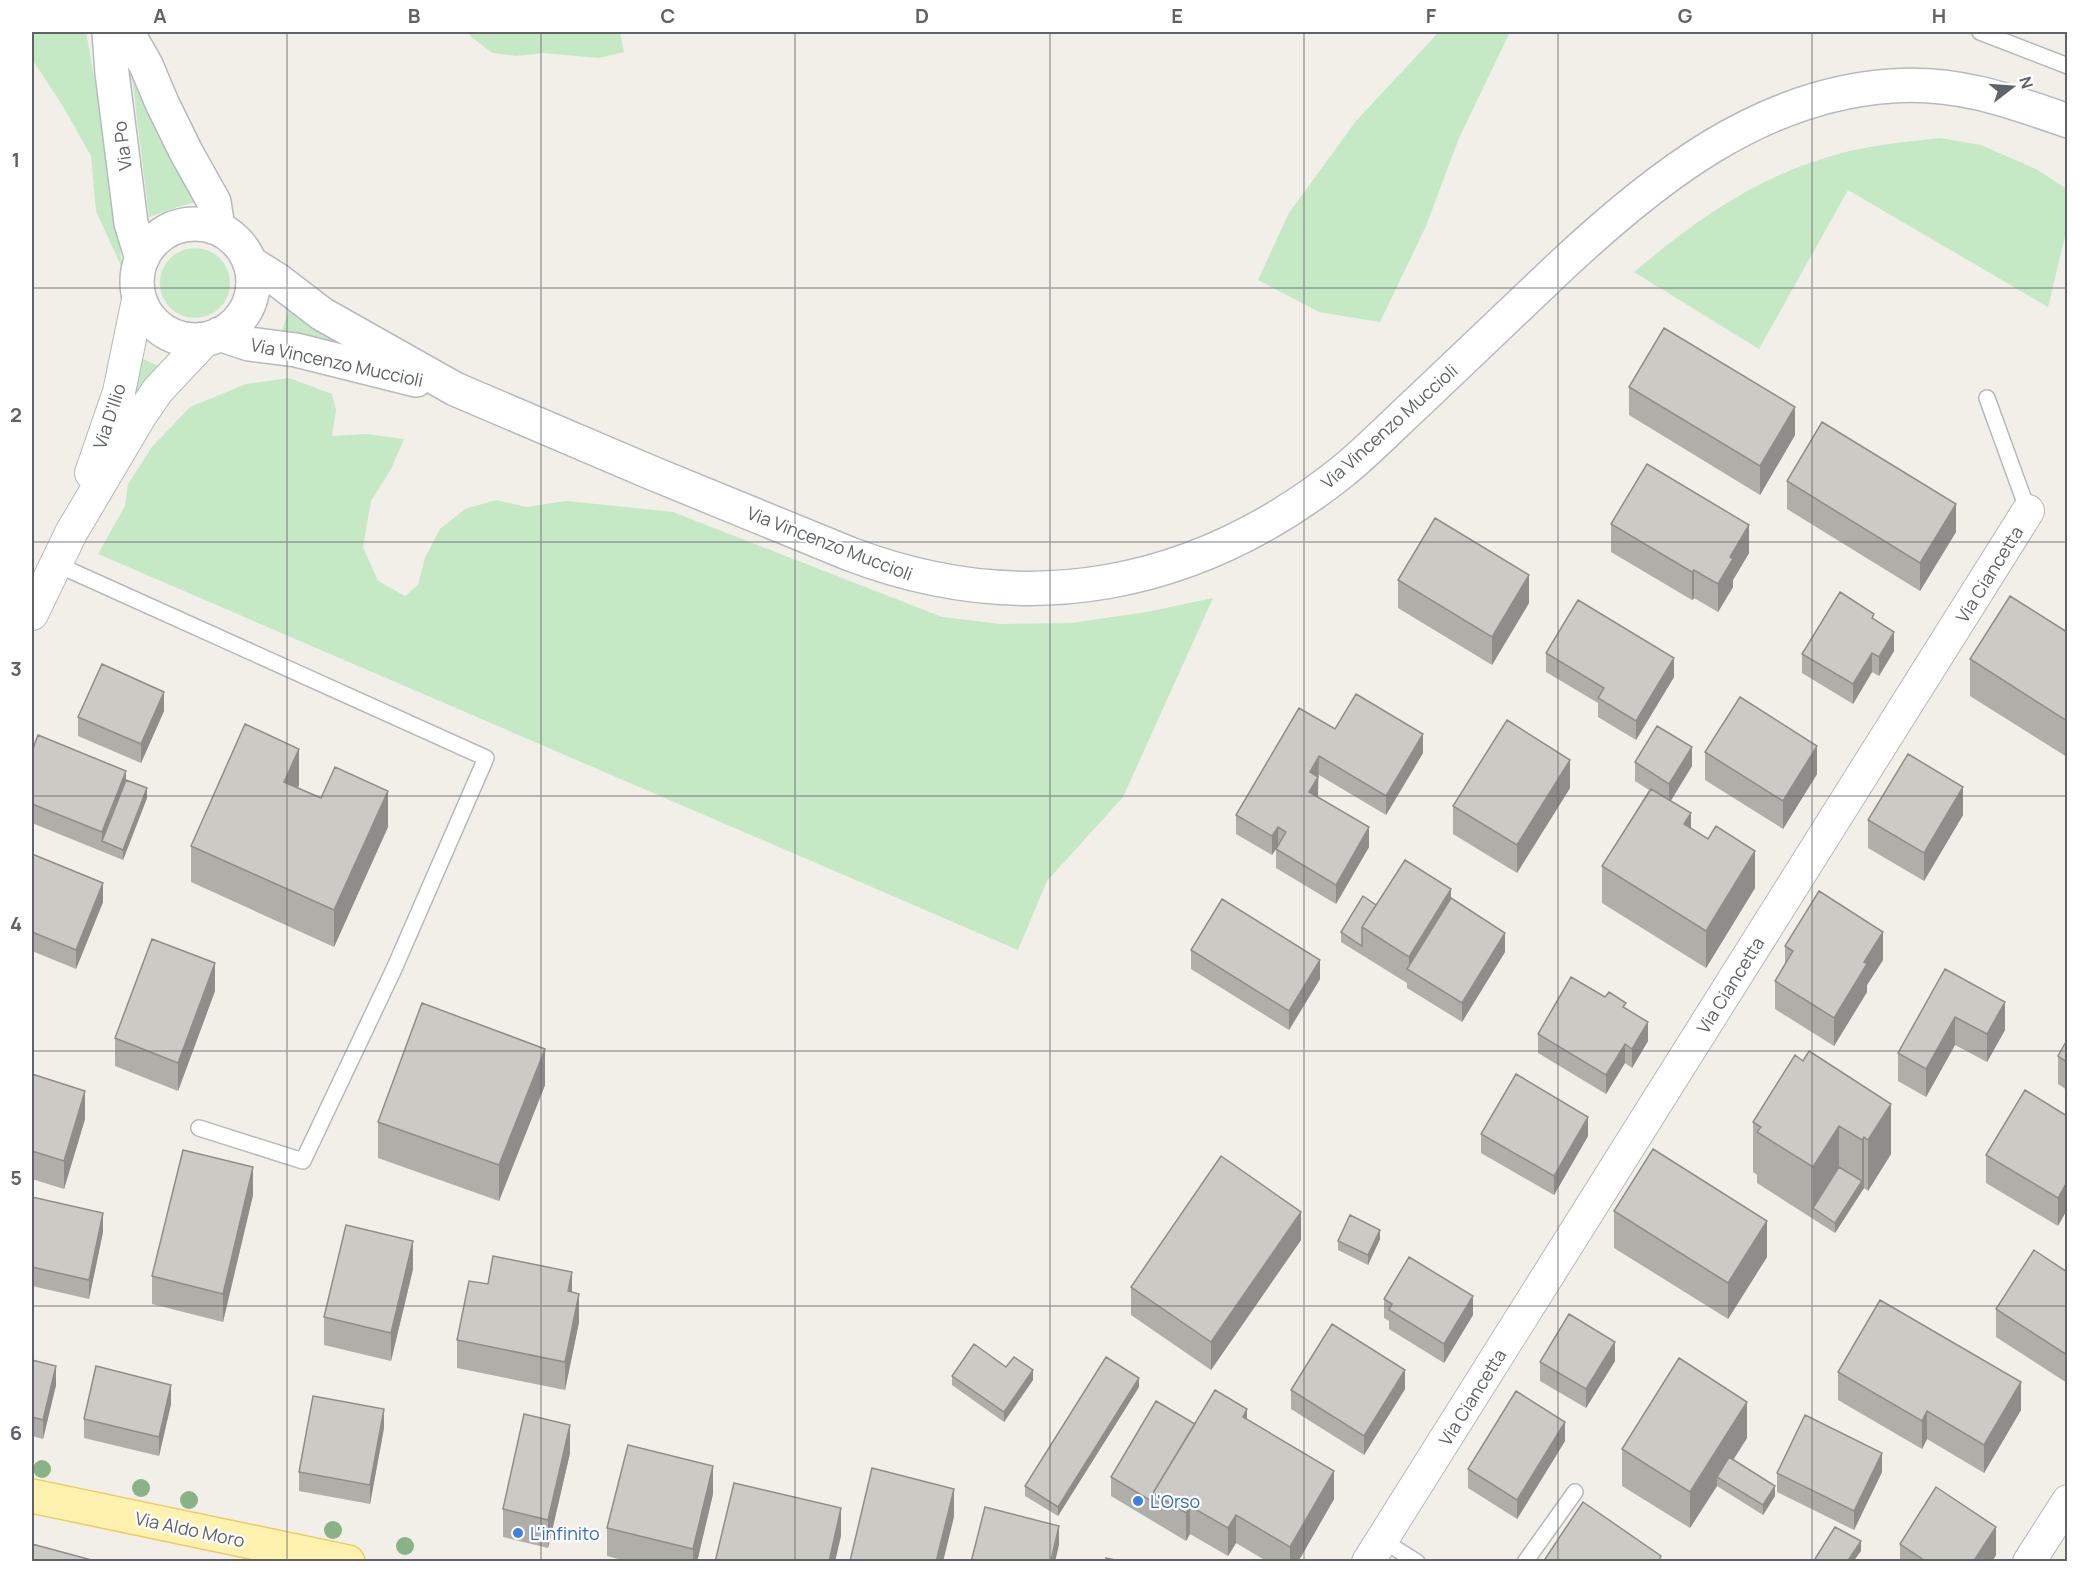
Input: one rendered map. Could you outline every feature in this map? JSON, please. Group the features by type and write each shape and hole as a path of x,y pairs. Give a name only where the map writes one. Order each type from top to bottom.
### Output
{"main road":[{"name":"Via Aldo Moro","path":"32,1496 348,1562"}],"street":[{"name":"Via Po","path":"109,32 131,224 142,258"},
{"path":"128,32 146,65 186,152 214,202 218,228"},
{"name":"Via Vincenzo Muccioli","path":"249,262 279,281 322,314 455,389 879,565 943,582 1010,588 1069,587 1105,583 1179,563 1213,551 1293,508 1344,471 1637,198 1690,158 1737,131 1800,104 1840,93 1894,86 1948,87 1998,96 2067,121"},
{"path":"200,224 218,228 232,236 242,248 249,262 253,279 251,296 244,312 233,325 213,336 189,339 172,335 157,325 146,312 139,295 137,277 142,258 151,243 165,232 182,225 200,224"},
{"name":"Via D'Ilio","path":"71,533 118,392 139,295"},
{"name":"Via Vincenzo Muccioli","path":"213,336 249,344 296,350 455,389"},
{"name":"Via D'Ilio","path":"32,614 71,533 139,418 158,390 213,336"},
{"name":"Via Ciancetta","path":"1375,1551 2028,511"},
{"path":"2029,1562 2067,1501"}],"lane":[{"path":"1980,32 2067,66"},
{"name":"Via Ciancetta","path":"1987,398 2028,511"},
{"path":"56,564 486,758 394,969 303,1161 199,1128"},
{"path":"1525,1562 1575,1492"},
{"path":"1375,1551 1417,1562"}],"green space":[{"path":"32,32 86,32 113,181 122,268 96,211 91,156 64,108 32,59"},
{"path":"469,32 620,32 624,52 599,58 543,53 516,56 492,53 470,36"},
{"path":"1439,32 1510,32 1459,138 1426,226 1380,322 1319,312 1258,280 1289,213 1356,121"},
{"path":"125,54 200,201 149,217 133,85"},
{"path":"1940,138 1981,145 2036,169 2067,189 2067,228 2048,307 1848,190 1759,349 1634,272 1704,218 1728,202 1779,175 1806,164 1848,152 1887,144"},
{"path":"195,248 208,251 220,258 227,270 230,283 227,296 220,308 208,315 195,318 182,315 170,308 163,296 160,283 163,270 170,258 182,251"},
{"path":"289,308 312,326 363,356 279,341"},
{"path":"141,358 165,369 119,431"},
{"path":"289,378 332,394 336,410 332,436 366,434 404,439 391,469 371,501 363,547 378,581 405,596 418,585 425,558 440,529 465,509 496,500 526,507 567,501 673,512 942,617 1001,624 1071,623 1147,612 1213,598 1123,797 1047,881 1018,950 98,554 125,506 128,484 152,447 190,407 246,384"}],"building":[{"path":"1664,328 1795,407 1760,466 1629,387"},
{"path":"1822,422 1956,504 1920,563 1787,481"},
{"path":"1647,464 1749,525 1730,557 1733,559 1718,584 1694,570 1692,572 1611,524"},
{"path":"1435,518 1529,575 1492,637 1398,580"},
{"path":"1840,592 1874,614 1872,618 1894,632 1879,657 1872,653 1853,684 1802,654"},
{"path":"2010,596 2067,632 2067,721 1970,659"},
{"path":"1578,600 1674,658 1636,721 1598,698 1604,688 1546,653"},
{"path":"102,664 164,692 141,744 78,717"},
{"path":"1356,694 1423,734 1386,796 1319,756 1310,772 1318,777 1309,792 1369,827 1336,885 1276,849 1286,832 1278,827 1272,836 1236,815 1299,708 1335,729"},
{"path":"1740,697 1817,746 1783,801 1705,752"},
{"path":"1507,720 1570,760 1517,845 1453,806"},
{"path":"245,724 299,749 284,782 321,798 335,767 388,791 334,910 191,846"},
{"path":"1657,726 1692,747 1669,784 1635,762"},
{"path":"38,735 126,771 102,832 32,804 32,751"},
{"path":"1908,754 1963,787 1924,853 1868,820"},
{"path":"126,780 147,788 123,850 102,841"},
{"path":"1651,789 1691,813 1684,824 1708,839 1716,826 1755,851 1706,931 1602,866"},
{"path":"32,854 103,883 76,950 32,932"},
{"path":"1405,860 1451,889 1409,957 1362,927"},
{"path":"1819,891 1883,932 1864,962 1867,964 1834,1018 1775,981 1793,951 1785,946"},
{"path":"1363,896 1376,905 1362,927 1362,946 1341,932"},
{"path":"1451,898 1505,933 1462,1003 1407,969"},
{"path":"1222,899 1320,960 1289,1011 1191,950"},
{"path":"152,939 215,963 178,1063 115,1038"},
{"path":"1945,969 2005,1002 1987,1034 1955,1017 1926,1069 1898,1053"},
{"path":"1571,977 1605,997 1609,992 1626,1003 1623,1007 1648,1022 1632,1049 1625,1044 1606,1075 1538,1034"},
{"path":"422,1003 545,1049 499,1165 378,1122"},
{"path":"2067,1040 2067,1062 2058,1056"},
{"path":"1809,1051 1891,1104 1868,1140 1864,1137 1862,1140 1839,1126 1813,1167 1757,1132 1761,1127 1753,1122 1795,1055 1803,1061"},
{"path":"32,1074 85,1091 64,1161 32,1151"},
{"path":"1516,1074 1588,1117 1554,1176 1481,1134"},
{"path":"2025,1090 2067,1116 2067,1182 2058,1198 1986,1155"},
{"path":"1653,1149 1767,1221 1728,1283 1614,1211"},
{"path":"183,1150 253,1167 223,1294 152,1276"},
{"path":"1221,1156 1301,1212 1211,1342 1131,1287"},
{"path":"1839,1167 1862,1181 1835,1223 1813,1208"},
{"path":"32,1197 103,1213 89,1280 32,1267"},
{"path":"1350,1215 1380,1230 1368,1255 1338,1241"},
{"path":"346,1225 413,1241 391,1333 324,1317"},
{"path":"2034,1250 2067,1272 2067,1355 1996,1309"},
{"path":"493,1256 572,1272 568,1291 579,1294 565,1362 457,1340 469,1281 488,1284"},
{"path":"1409,1257 1473,1296 1444,1344 1389,1310 1392,1304 1384,1299"},
{"path":"1880,1300 2021,1382 1984,1445 1927,1411 1922,1421 1838,1372"},
{"path":"1569,1314 1615,1342 1586,1389 1540,1362"},
{"path":"1332,1324 1405,1370 1364,1436 1291,1390"},
{"path":"974,1344 1006,1367 1014,1357 1033,1370 1004,1412 952,1376"},
{"path":"1106,1357 1139,1378 1058,1507 1025,1486"},
{"path":"1679,1358 1747,1402 1690,1492 1622,1449"},
{"path":"32,1360 56,1366 43,1420 32,1417"},
{"path":"96,1366 171,1385 159,1437 84,1419"},
{"path":"1215,1390 1247,1409 1243,1417 1334,1471 1290,1547 1236,1515 1228,1528 1190,1506 1186,1513 1153,1493"},
{"path":"1516,1391 1565,1422 1517,1500 1468,1469"},
{"path":"313,1396 384,1409 370,1485 299,1472"},
{"path":"1156,1401 1195,1424 1153,1493 1153,1502 1111,1477"},
{"path":"524,1414 570,1425 548,1520 503,1509"},
{"path":"1805,1415 1882,1453 1854,1511 1777,1473"},
{"path":"628,1445 713,1466 693,1549 607,1528"},
{"path":"1729,1457 1775,1486 1763,1505 1717,1477"},
{"path":"872,1468 954,1489 936,1562 850,1561"},
{"path":"734,1483 841,1508 829,1562 715,1562"},
{"path":"1936,1487 1996,1527 1973,1562 1927,1562 1900,1544"},
{"path":"1583,1502 1661,1556 1658,1562 1543,1562"},
{"path":"985,1507 1059,1526 1051,1560 1055,1562 971,1562"},
{"path":"1835,1527 1861,1541 1847,1562 1813,1562"},
{"path":"32,1544 99,1562 32,1562"},
{"path":"1106,1558 1124,1562 1106,1562"}],"place":[{"name":"L'Orso","path":"1138,1501"},
{"name":"L'infinito","path":"518,1533"}]}
